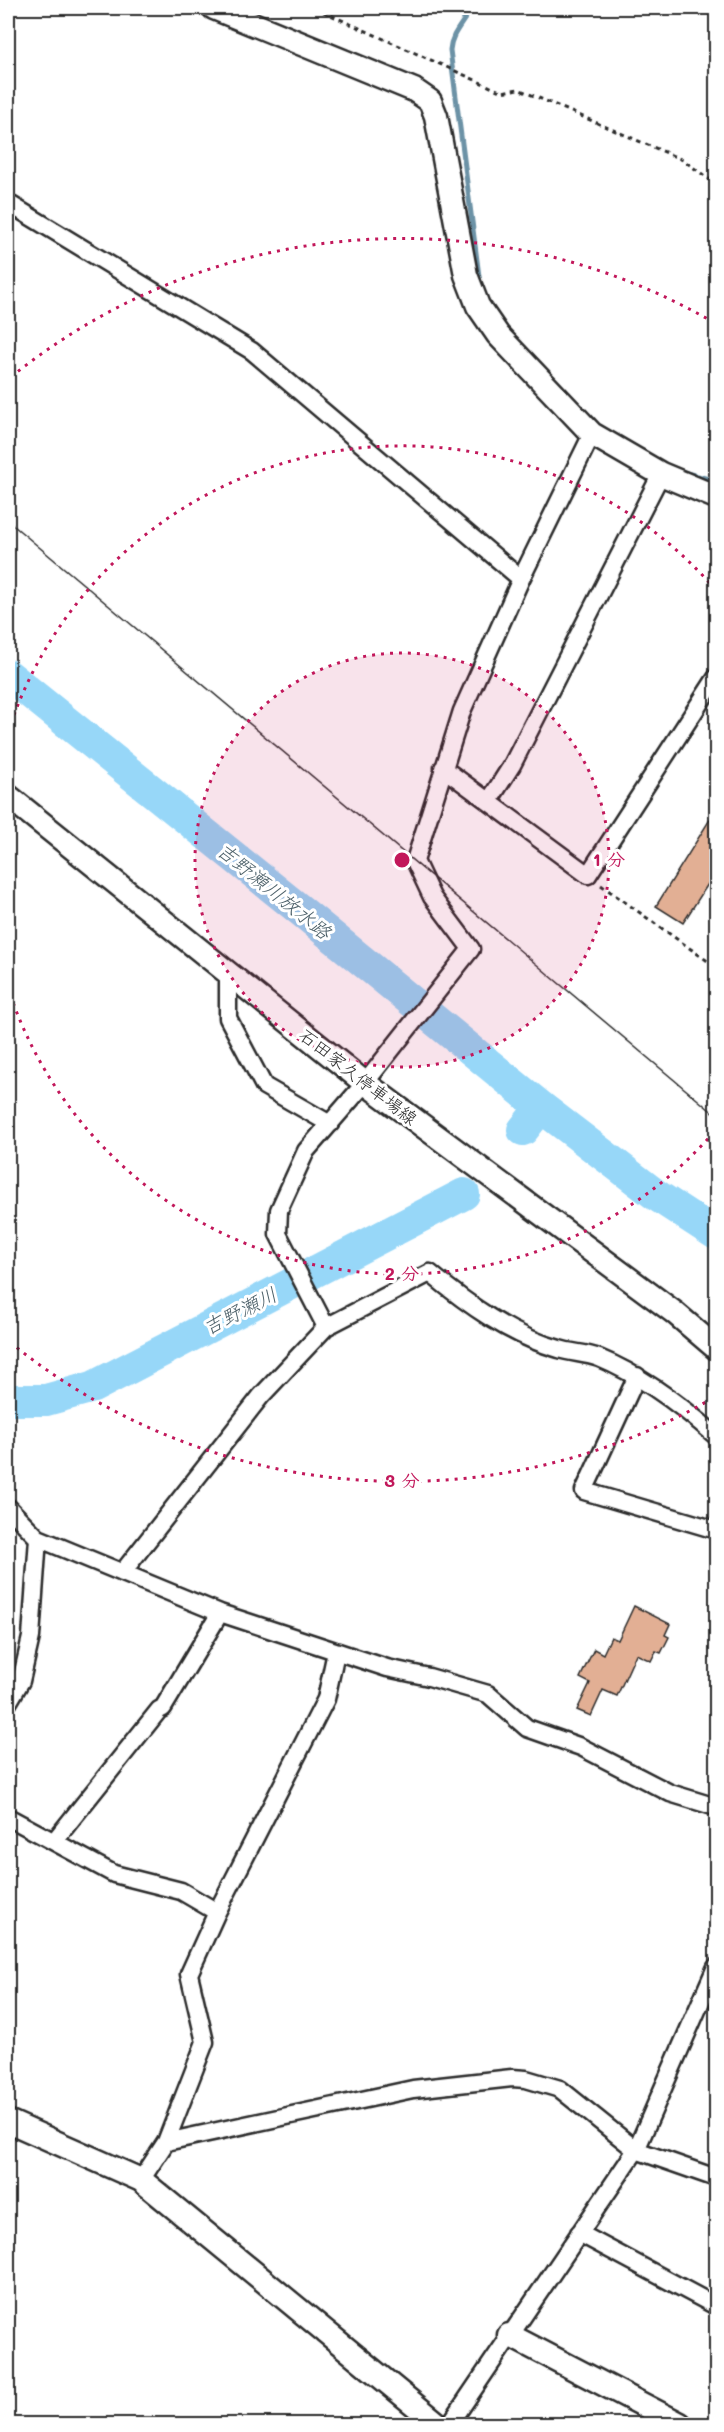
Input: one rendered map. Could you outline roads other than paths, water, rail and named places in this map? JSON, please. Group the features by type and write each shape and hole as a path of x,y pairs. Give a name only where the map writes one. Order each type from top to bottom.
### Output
{"street":[{"path":"214,8 414,90 430,101 441,135 466,275 478,306 498,335 592,434 661,474 717,497"},
{"path":"8,203 252,351 521,579"},
{"path":"326,1327 278,1234 279,1210 306,1151 391,1052 471,950 432,897 415,861 462,711 521,579 592,434"},
{"path":"489,801 512,765 661,474"},
{"path":"443,768 588,875 717,678"},
{"name":"石田家久停車場線","path":"8,795 365,1083 667,1307 717,1348"},
{"path":"228,974 228,1018 264,1086 330,1124"},
{"path":"122,1573 261,1396 326,1327 430,1273 466,1304 515,1330 558,1349 597,1357 637,1376 717,1436"},
{"path":"637,1376 584,1491 717,1530"},
{"path":"8,1507 38,1538 220,1613 336,1652 488,1694 527,1728 581,1747 670,1793 717,1807"},
{"path":"8,1703 21,1680 32,1637 38,1538"},
{"path":"55,1840 159,1710 163,1708 220,1613"},
{"path":"141,2180 166,2142 205,2042 189,1974 326,1700 336,1652"},
{"path":"8,1817 55,1840 114,1874 181,1892 218,1912"},
{"path":"450,2424 508,2335 636,2150 717,1967"},
{"path":"166,2142 413,2089 512,2078 526,2079 560,2089 636,2150 717,2178"},
{"path":"8,2121 141,2180 438,2424"},
{"path":"579,2233 717,2306"},
{"path":"508,2335 680,2424"}],"waterway":[{"path":"471,8 455,33 450,50 480,284"},
{"path":"683,472 716,481"},
{"name":"吉野瀬川放水路","path":"8,675 541,1107"},
{"name":"吉野瀬川","path":"523,1130 541,1107 656,1195 716,1234"},
{"name":"吉野瀬川","path":"8,1400 46,1400 93,1387 464,1194"}],"tram line":[{"path":"8,521 716,1115"}]}
